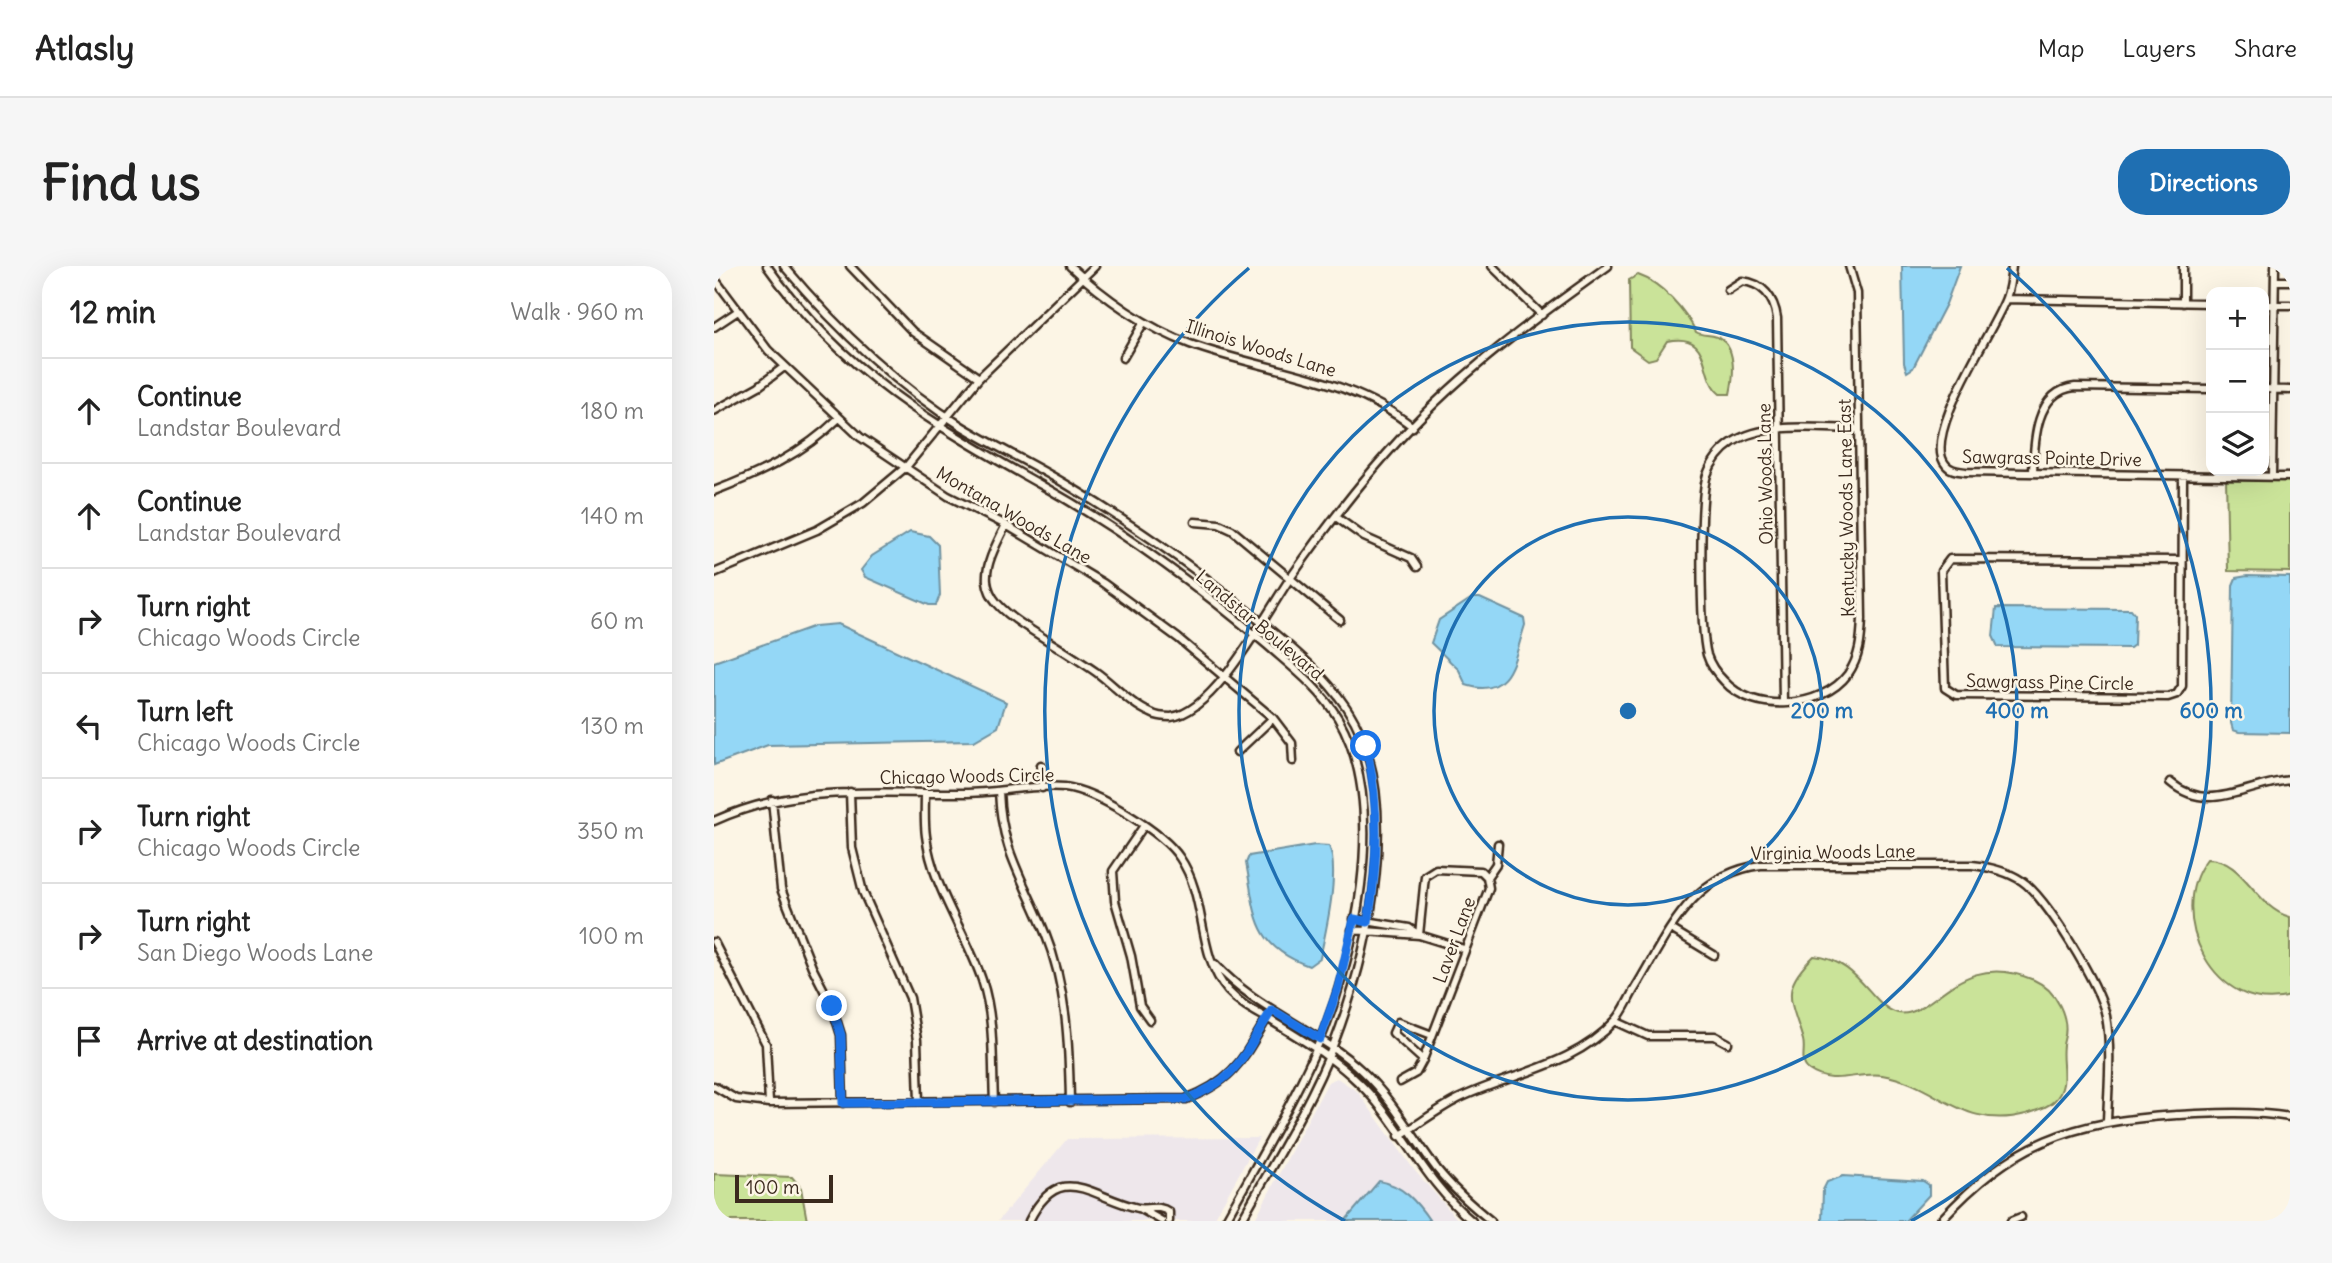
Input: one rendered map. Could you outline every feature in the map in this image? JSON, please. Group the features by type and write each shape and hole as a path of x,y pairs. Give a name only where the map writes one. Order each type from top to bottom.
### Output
{"street":[{"name":"Landstar Boulevard","path":"767,266 837,346 867,374 939,427 1111,527 1160,561 1254,634 1313,685 1337,718 1352,749 1361,785 1363,851 1352,930 1338,988 1317,1049 1225,1221"},
{"name":"Landstar Boulevard","path":"785,266 818,306 867,356 948,416 1122,517 1261,622 1324,679 1348,709 1366,746 1376,787 1377,816 1366,933 1333,1047 1241,1221"},
{"path":"850,266 914,332 979,378"},
{"name":"Illinois Woods Lane","path":"1070,266 1144,322 1190,344 1363,394 1392,410 1413,427"},
{"path":"714,573 817,530 863,503 906,467 979,378 1095,266"},
{"path":"1492,266 1542,315"},
{"path":"1006,525 986,567 988,588 1007,614 1096,672 1150,713 1169,717 1188,713 1205,700 1336,517 1375,468 1413,427 1472,370 1608,266"},
{"name":"Kentucky Woods Lane East","path":"1849,266 1857,293 1862,619 1858,653 1849,673 1838,685 1813,699 1783,702 1752,698 1724,681 1707,655 1703,493 1711,466 1723,450 1744,437 1779,430 1858,429"},
{"name":"Sawgrass Pointe Drive","path":"2012,266 2006,299 1945,419 1941,451 1944,463 1952,470 2290,477"},
{"path":"2183,266 2183,303"},
{"path":"2272,476 2275,266"},
{"name":"Montana Woods Lane","path":"714,278 784,367 860,437 948,496 1006,525 1103,583 1224,674 1273,718 1292,743 1293,761"},
{"path":"2275,281 2290,281"},
{"name":"Ohio Woods Lane","path":"1728,290 1735,283 1749,282 1763,289 1773,302 1777,318 1783,702"},
{"path":"2006,299 2206,303"},
{"path":"2269,305 2290,305"},
{"path":"714,327 738,311"},
{"path":"1123,358 1144,322"},
{"path":"714,411 759,386 784,367"},
{"path":"2034,472 2035,431 2051,399 2062,390 2075,387 2206,388"},
{"path":"2269,390 2290,390"},
{"path":"714,492 775,466 819,438 839,418"},
{"name":"Sawgrass Pine Circle","path":"2183,475 2183,560 2182,686 2177,694 2168,697 1956,695 1945,688 1941,571 1950,559 2183,560"},
{"path":"1336,517 1364,537 1411,558 1417,567"},
{"path":"1195,522 1219,524 1231,530 1340,620"},
{"path":"1237,751 1273,718"},
{"path":"1041,765 1042,788"},
{"path":"2170,782 2184,793 2216,798 2290,780"},
{"name":"Chicago Woods Circle","path":"714,821 772,800 801,794 925,793 1065,787 1088,793 1166,842 1180,858 1190,877 1211,960 1218,977 1229,992 1245,1007 1328,1056 1361,1084 1427,1175 1472,1221"},
{"path":"999,791 1005,844 1046,934 1058,973 1069,1046 1070,1102"},
{"path":"850,792 852,848 863,892 910,998 917,1040 919,1102"},
{"path":"925,793 925,835 929,854 982,981 990,1013 994,1102"},
{"path":"772,800 781,889 812,967 832,1006 841,1035 843,1103"},
{"path":"1143,827 1113,871 1115,901 1131,956 1140,1006 1150,1020"},
{"path":"1487,877 1496,864 1498,845"},
{"name":"Virginia Woods Lane","path":"1399,1136 1456,1100 1553,1064 1581,1049 1615,1021 1691,898 1715,879 1741,867 1761,865 1972,865 1993,868 2023,881 2047,906 2100,995 2108,1030 2107,1122"},
{"name":"Laver Lane","path":"1400,1082 1416,1073 1423,1060 1489,888 1487,877 1481,871 1436,869 1425,876 1419,935"},
{"path":"1354,919 1409,928 1419,935"},
{"path":"1671,929 1714,955"},
{"path":"1352,930 1419,935 1464,949"},
{"path":"714,942 766,1044 769,1103"},
{"path":"1211,960 1234,984 1333,1047 1378,1086 1464,1199 1491,1221"},
{"path":"714,1086 736,1099 769,1103 1186,1099 1215,1088 1242,1060 1272,1010"},
{"path":"1423,1060 1393,1033 1398,1021 1433,1035"},
{"path":"1615,1021 1648,1036 1715,1036 1727,1043"},
{"path":"1942,1221 1958,1201 1990,1172 2028,1147 2054,1136 2107,1122 2231,1112 2290,1117"},
{"path":"1028,1221 1039,1200 1061,1186 1081,1187 1141,1209 1162,1221"},
{"path":"1141,1209 1162,1207 1169,1212 1169,1221"},
{"path":"2011,1221 2021,1217"}],"shaded area":[{"path":"1337,1078 1357,1091 1415,1171 1459,1221 1254,1221 1328,1082"},
{"path":"1259,1138 1213,1221 998,1221 1067,1139"}],"green space":[{"path":"1638,275 1656,284 1672,298 1696,332 1717,337 1728,347 1733,370 1730,394 1720,394 1713,386 1703,357 1692,343 1682,340 1667,341 1656,358 1648,360 1630,347 1629,280"},
{"path":"2226,478 2290,479 2290,572 2228,571"},
{"path":"2207,859 2220,861 2231,867 2267,904 2290,917 2290,996 2263,998 2239,991 2219,977 2204,956 2195,932 2191,907 2195,882"},
{"path":"1814,956 1830,959 1843,966 1880,1002 1898,1013 1911,1012 1967,978 1986,972 2008,972 2034,980 2055,998 2065,1023 2063,1080 2059,1094 2048,1106 2004,1118 1967,1112 1919,1087 1882,1075 1837,1078 1818,1075 1809,1070 1803,1060 1804,1044 1791,995 1796,978"},
{"path":"714,1174 792,1177 801,1188 807,1221 714,1221"}],"water":[{"path":"1902,266 1960,266 1946,304 1913,368 1907,372 1904,363"},
{"path":"910,532 929,536 938,545 940,595 936,605 929,605 865,577 861,570 872,556"},
{"path":"2290,577 2290,733 2239,732 2233,730 2231,723 2233,585 2236,578"},
{"path":"1472,598 1480,598 1524,618 1525,625 1513,662 1502,681 1493,687 1466,685 1459,670 1431,643 1439,620"},
{"path":"1996,608 2131,609 2135,614 2134,645 2130,648 1998,647 1993,636"},
{"path":"838,624 1006,702 998,727 974,741 768,745 714,765 714,662 815,626"},
{"path":"1315,845 1329,846 1333,885 1320,958 1309,966 1290,958 1267,938 1255,913 1246,863 1249,856"},
{"path":"1843,1176 1923,1181 1929,1185 1929,1195 1905,1221 1822,1221 1823,1190 1827,1182"},
{"path":"1379,1181 1395,1186 1409,1195 1430,1221 1345,1221"}],"route":[{"path":"832,1006 841,1035 843,1103 1154,1102 1186,1099 1215,1088 1242,1060 1272,1010 1320,1039 1338,988 1354,919 1368,922 1376,853 1377,816 1376,787 1366,746"}]}
